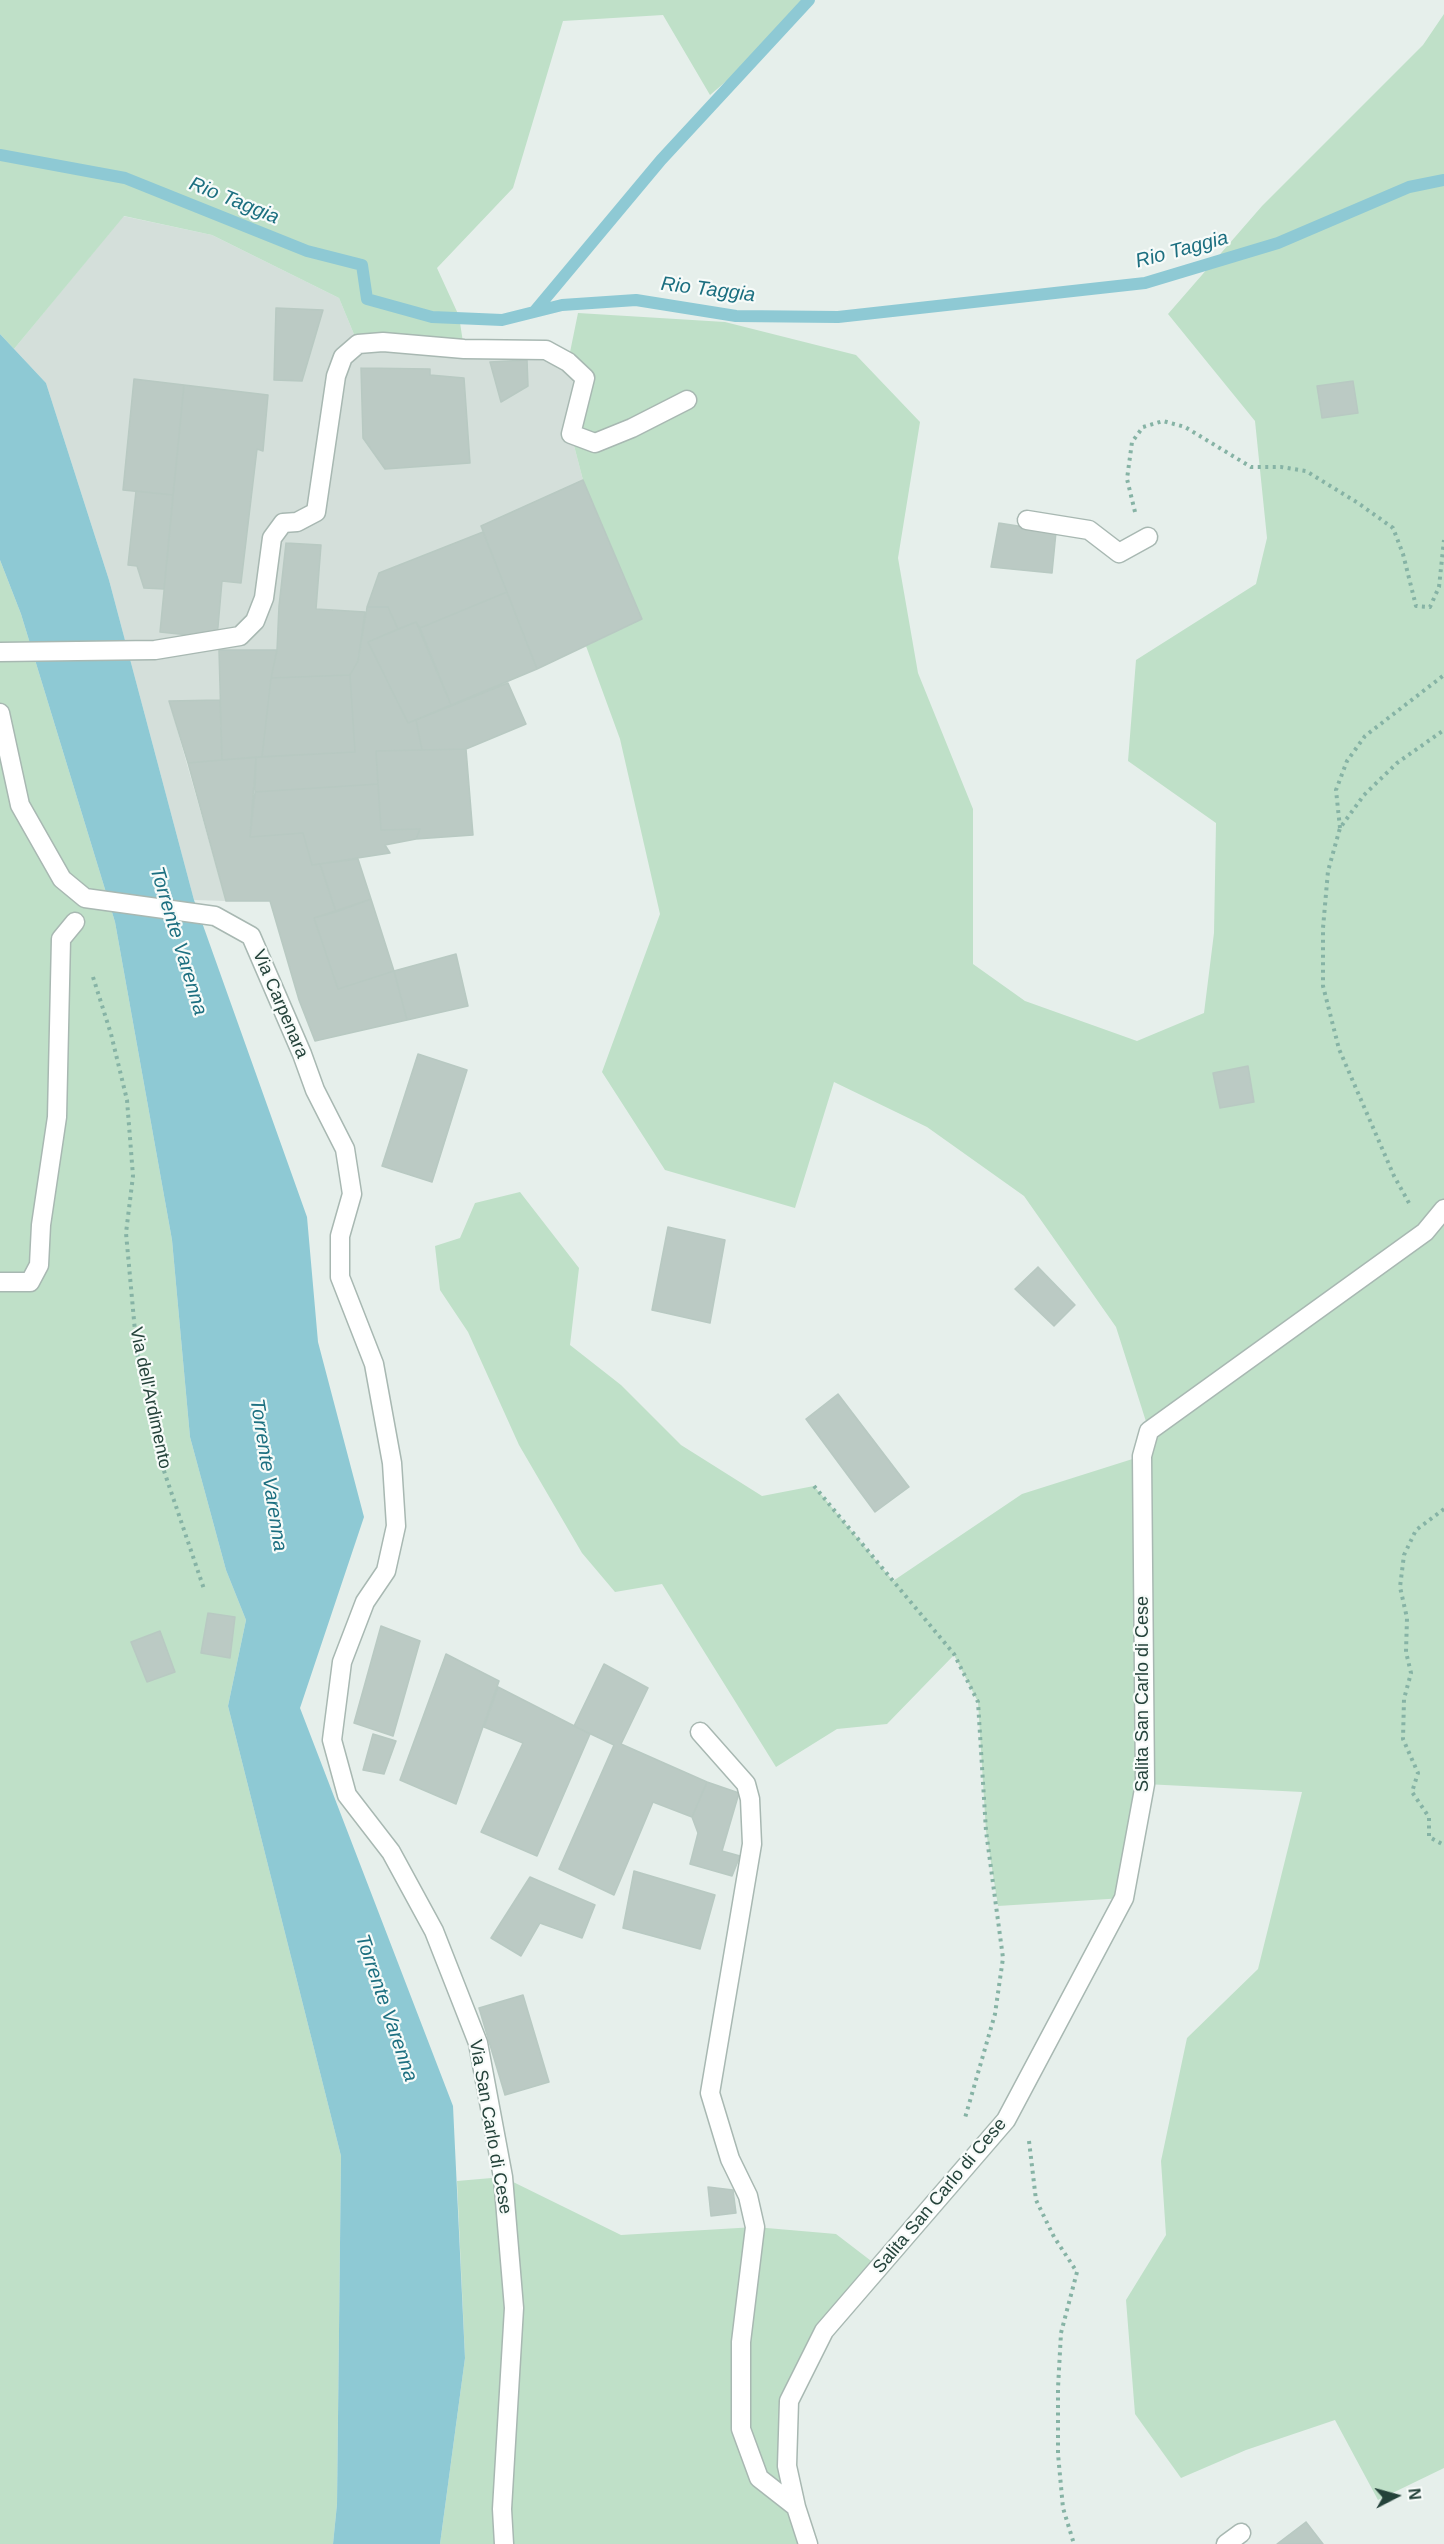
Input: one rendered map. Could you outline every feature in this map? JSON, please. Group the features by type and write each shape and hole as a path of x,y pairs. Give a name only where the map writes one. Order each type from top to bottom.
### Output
{"street":[{"path":"8,652 155,650 240,636 255,621 264,598 272,538 283,523 297,522 316,512 336,376 343,357 358,345 383,342 464,349 546,350 568,362 585,378 571,434 595,443 632,428 687,400"},
{"path":"1027,520 1089,530 1119,553 1148,537"},
{"name":"Via Carpenara","path":"0,713 20,805 62,879 85,898 215,916 251,936 303,1054 315,1090 345,1149 352,1194 340,1236 340,1277 374,1364"},
{"path":"0,1282 30,1281 39,1265 41,1225 57,1117 62,939 75,922"},
{"name":"Salita San Carlo di Cese","path":"808,2544 796,2507 787,2466 789,2402 824,2331 1006,2120 1124,1898 1145,1784 1142,1456 1149,1431 1425,1232 1444,1209"},
{"name":"Via San Carlo di Cese","path":"374,1364 392,1463 396,1526 386,1571 365,1602 342,1662 332,1740 347,1795 391,1852 434,1931 478,2043 502,2177 514,2308 502,2509 504,2544"},
{"path":"700,1732 746,1784 750,1799 752,1844 710,2093 730,2159 748,2196 755,2227 741,2342 741,2429 759,2478 796,2507"},
{"path":"1226,2544 1241,2533"}],"path":[{"path":"1148,537 1133,508 1127,479 1132,442 1143,427 1163,421 1185,427 1251,467 1281,467 1306,471 1358,502 1393,528 1403,554 1416,606 1430,607 1438,587 1444,540"},
{"path":"1341,828 1336,790 1347,761 1365,736 1444,675"},
{"path":"1425,1232 1394,1176 1339,1049 1323,986 1323,928 1328,871 1341,828 1364,795 1397,763 1444,730"},
{"name":"Via dell'Ardimento","path":"92,973 111,1034 127,1100 133,1176 126,1233 137,1353 163,1468 204,1589"},
{"path":"814,1486 954,1654 978,1702 986,1831 1004,1958 995,2014 963,2127"},
{"path":"1444,1509 1416,1530 1404,1555 1400,1587 1407,1618 1406,1652 1411,1672 1404,1699 1403,1738 1418,1773 1412,1792 1428,1817 1429,1836 1444,1845"},
{"path":"1016,2104 1029,2137 1036,2200 1054,2237 1077,2272 1061,2333 1058,2410 1058,2454 1064,2508 1074,2544"}],"shaded area":[{"path":"123,216 212,235 339,298 358,344 546,350 585,378 571,434 583,480 481,526 483,532 380,573 365,612 316,609 321,546 286,543 277,650 219,650 220,700 169,701 226,901 194,900 109,580 46,383 14,349"}],"green space":[{"path":"0,0 807,0 784,32 710,95 663,15 563,21 513,188 437,268 459,316 464,349 358,344 339,298 212,235 124,216 14,349 0,334"},
{"path":"1444,14 1444,2468 1378,2500 1335,2420 1246,2450 1181,2478 1135,2414 1126,2300 1166,2235 1161,2161 1187,2038 1258,1969 1302,1792 1145,1784 1124,1898 998,1906 986,1831 978,1702 954,1655 887,1724 837,1729 776,1767 662,1584 615,1592 582,1553 519,1445 468,1332 440,1290 435,1246 460,1238 475,1203 520,1192 579,1268 570,1345 621,1385 681,1445 762,1496 814,1486 893,1581 1022,1494 1142,1456 1149,1431 1116,1327 1024,1196 927,1127 834,1082 795,1208 665,1170 602,1072 660,914 620,739 586,646 642,619 583,480 571,434 585,378 568,362 578,313 725,322 856,355 920,422 898,558 918,673 973,809 973,964 1025,1001 1137,1041 1204,1013 1214,933 1216,823 1128,761 1136,660 1256,584 1267,538 1255,421 1168,314 1262,206 1423,45"},
{"path":"0,560 21,614 115,922 172,1240 190,1437 226,1570 246,1620 228,1706 341,2156 337,2504 333,2544 0,2544"},
{"path":"503,2177 621,2235 755,2227 836,2234 879,2267 824,2331 789,2401 787,2466 808,2544 440,2544 465,2358 457,2181"}],"water":[{"name":"Torrente Varenna","path":"0,334 46,383 109,580 194,900 307,1217 318,1342 364,1517 300,1708 453,2106 465,2358 440,2544 333,2544 337,2504 341,2156 228,1706 246,1620 226,1570 190,1437 172,1240 115,922 21,614 0,560"}],"building":[{"path":"276,308 323,310 302,381 274,380"},
{"path":"527,360 528,386 501,402 490,362"},
{"path":"361,368 430,369 430,375 464,378 470,463 385,469 363,438"},
{"path":"134,379 184,385 173,495 123,490"},
{"path":"1353,381 1358,413 1322,418 1317,386"},
{"path":"184,385 268,395 263,451 257,449 241,583 222,581 217,638 160,632"},
{"path":"583,480 642,619 537,669 481,526"},
{"path":"136,491 173,495 164,589 144,588 137,566 128,565"},
{"path":"999,523 1056,532 1052,573 991,567"},
{"path":"483,532 507,592 420,628 416,622 398,629 388,607 367,607 379,573"},
{"path":"286,543 321,545 316,609 365,612 358,661 350,675 271,678 277,650"},
{"path":"507,592 537,669 451,705 420,628"},
{"path":"367,607 388,607 398,629 368,642 408,723 416,720 422,750 376,751 378,784 255,792 256,757 355,752 350,675 358,661"},
{"path":"416,622 451,705 408,723 368,642"},
{"path":"219,650 277,650 271,678 262,757 222,760"},
{"path":"350,675 355,752 262,757 271,678"},
{"path":"508,683 526,724 466,749 422,750 416,720"},
{"path":"220,700 222,760 188,763 169,701"},
{"path":"466,749 473,835 416,839 420,829 381,830 376,751"},
{"path":"256,757 250,837 303,833 312,865 320,864 336,912 314,918 338,989 394,971 407,1020 315,1041 299,1000 270,901 226,901 188,763"},
{"path":"378,784 381,830 420,829 416,839 385,845 390,853 312,865 303,833 250,837 255,792"},
{"path":"358,859 371,899 336,912 320,864"},
{"path":"371,899 394,971 338,989 314,918"},
{"path":"456,954 468,1006 407,1020 394,971"},
{"path":"418,1054 467,1070 432,1182 382,1166"},
{"path":"1248,1066 1254,1102 1220,1108 1213,1073"},
{"path":"668,1227 725,1240 710,1323 652,1310"},
{"path":"1038,1267 1075,1305 1054,1326 1015,1289"},
{"path":"838,1394 909,1487 875,1512 806,1419"},
{"path":"208,1613 235,1617 230,1658 201,1653"},
{"path":"381,1626 420,1641 393,1736 354,1723"},
{"path":"160,1631 175,1672 147,1682 131,1642"},
{"path":"446,1654 499,1681 456,1804 400,1780"},
{"path":"604,1664 648,1688 621,1744 707,1782 692,1817 653,1802 614,1895 559,1869 614,1745 574,1726"},
{"path":"498,1687 590,1734 537,1856 481,1832 523,1743 484,1727"},
{"path":"373,1734 396,1741 384,1774 363,1770"},
{"path":"707,1782 739,1793 722,1851 740,1856 732,1876 690,1864 698,1833 692,1817"},
{"path":"634,1871 715,1895 700,1949 623,1928"},
{"path":"530,1877 595,1905 582,1938 540,1923 521,1956 491,1938"},
{"path":"523,1995 549,2082 505,2095 479,2008"},
{"path":"708,2187 733,2190 736,2213 711,2216"},
{"path":"1306,2522 1323,2544 1277,2544"}],"waterway":[{"path":"534,312 661,160 809,0"},
{"name":"Rio Taggia","path":"0,155 125,178 307,251 362,265 367,299 432,317 502,320 562,305 636,300 736,316 838,317 1145,283 1278,243 1409,187 1444,180"}]}
